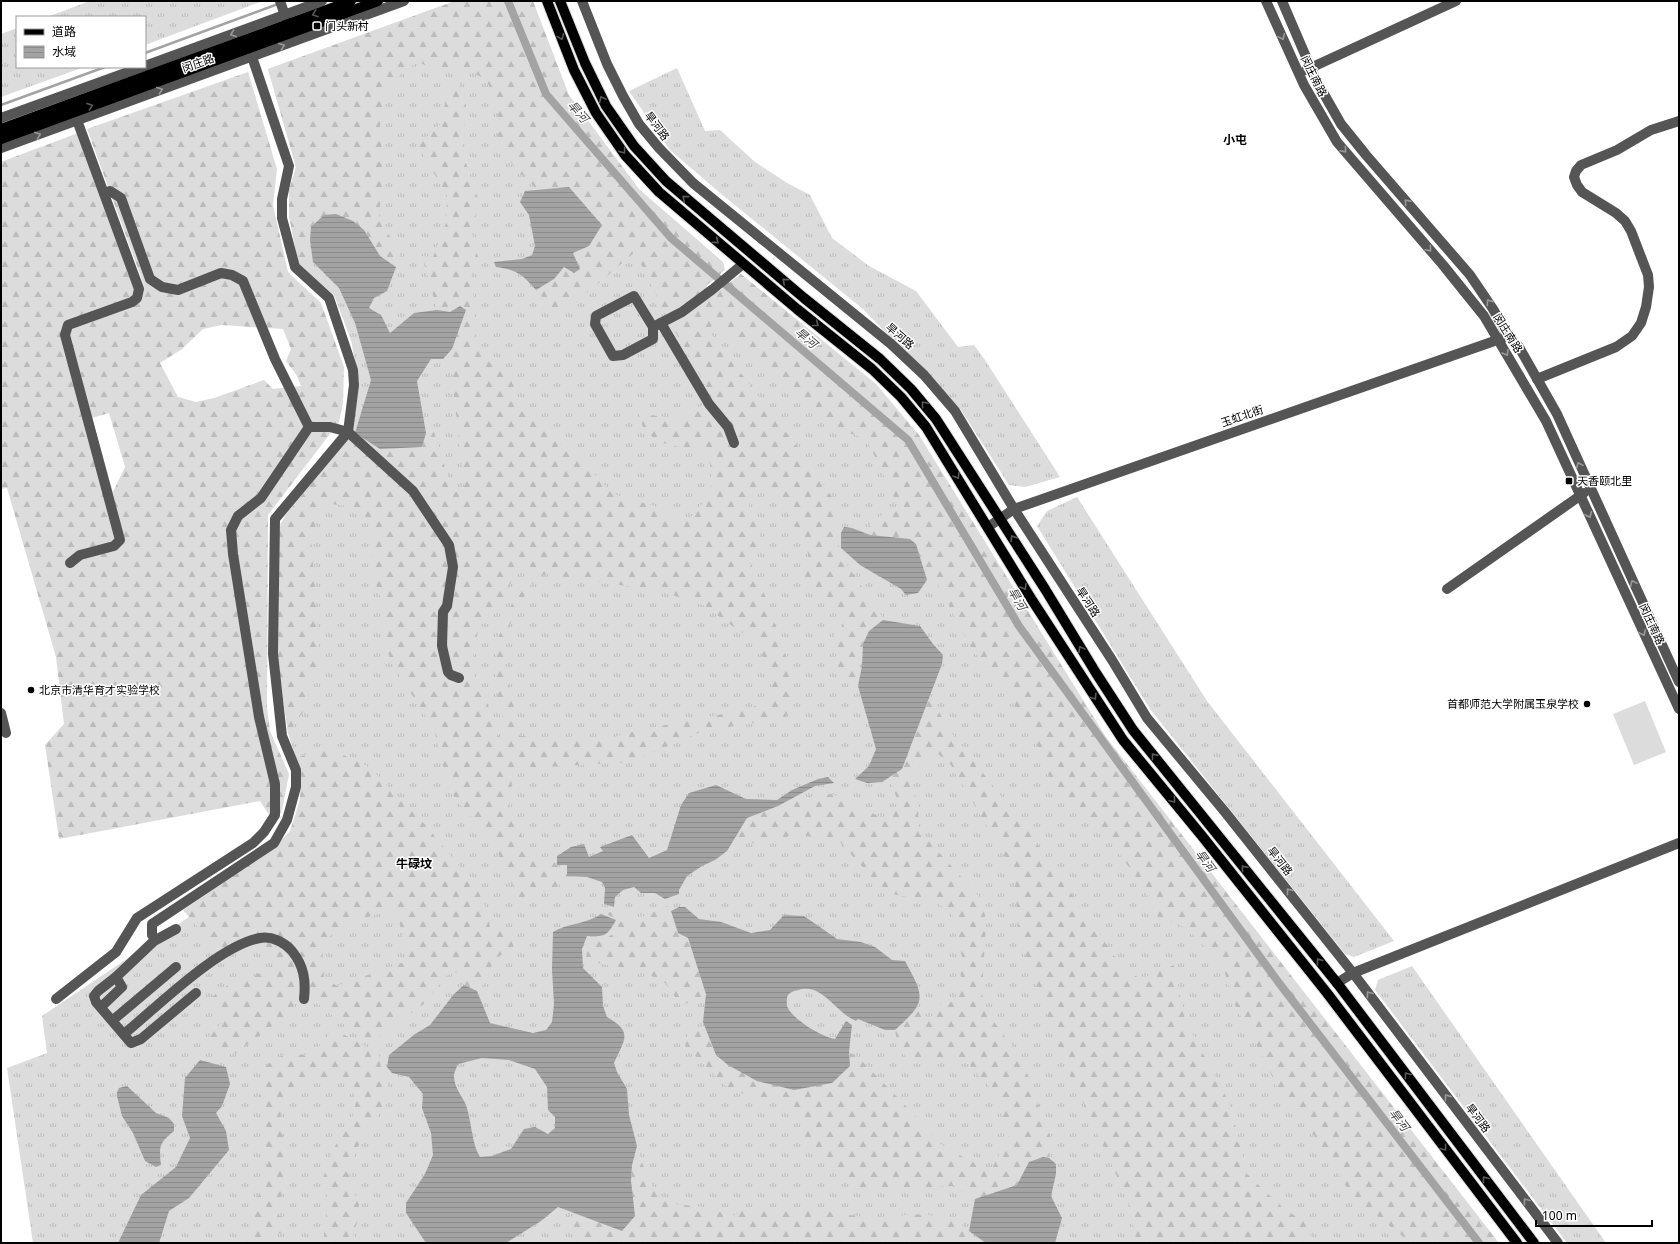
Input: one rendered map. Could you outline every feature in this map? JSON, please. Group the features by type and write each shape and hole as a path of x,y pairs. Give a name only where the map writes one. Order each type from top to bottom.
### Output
{"main road":[{"name":"闵庄路","path":"1,129 284,12 351,1"},
{"name":"闵庄路","path":"1,139 76,116 250,52 378,1"},
{"path":"547,1 574,70 596,113 625,155 659,192 740,267 797,309 872,369 926,426 1032,600 1123,740 1284,939 1516,1243"},
{"path":"560,1 585,63 606,106 634,146 666,181 804,298 880,359 911,389 947,435 1133,730 1337,983 1534,1243"},
{"path":"937,442 947,435"},
{"path":"1284,939 1296,931"},
{"path":"1367,1046 1379,1038"}],"street":[{"name":"闵庄路","path":"146,66 284,12 322,1"},
{"name":"闵庄路","path":"250,52 404,1"},
{"name":"旱河路","path":"582,1 607,64 623,96 639,124 659,148 693,183 891,344 924,375 955,411 1014,509 1112,660 1147,718 1226,812 1353,973 1558,1243"},
{"name":"闵庄南路","path":"1266,1 1298,73 1316,108 1337,142 1443,265 1484,316 1546,421 1679,709"},
{"name":"闵庄南路","path":"1282,1 1327,101 1352,138 1470,275 1493,309 1508,336 1518,347 1537,379 1557,414 1679,682"},
{"path":"1298,73 1456,1"},
{"path":"152,935 152,924 274,843 287,820 296,787 296,770 282,736 273,654 276,519 348,432 354,385 353,370 329,298 295,268 282,218 282,199 289,166 250,52 284,12"},
{"path":"1,118 139,68"},
{"name":"闵庄路","path":"1,148 76,116"},
{"path":"70,563 80,554 114,546 120,540 65,335 68,326 132,302 137,298 139,289 76,116"},
{"path":"1537,379 1616,347 1632,336 1641,323 1650,287 1648,276 1631,230 1626,221 1582,192 1574,177 1576,171 1581,165 1618,150 1651,130 1679,121"},
{"path":"104,193 110,191 121,198 150,279 162,287 178,290 221,274 232,275 243,281 275,359 309,427"},
{"path":"734,443 728,427 709,404 657,325 634,296 596,316 595,324 613,356 623,355 653,339 657,325 682,312 740,267"},
{"name":"玉虹北街","path":"988,527 1014,509 1508,336"},
{"path":"309,427 330,426 348,432 413,491 449,545 453,567 447,606 443,612 442,646 448,672 459,678"},
{"path":"56,999 116,952 137,918 253,843 264,832 275,815 275,784 259,717 232,554 231,530 238,516 261,498 309,427"},
{"path":"1447,589 1590,489"},
{"path":"1,713 6,733"},
{"path":"1337,983 1353,973 1679,843"},
{"path":"176,929 154,941 94,996 96,1002 113,1020 116,1026 131,1043 141,1039 196,993"},
{"path":"124,1034 222,954 242,944 260,938 275,939 289,947 300,960 306,982 304,999"},
{"path":"113,1020 176,967"},
{"path":"101,1007 122,987 116,977"}],"green space":[{"path":"90,1 263,1 146,45 146,16 50,16"},
{"path":"455,1 641,228 714,294 825,365 1452,1243 33,1243 7,1068 47,1053 42,1016 257,871 290,841 300,800 301,774 288,733 278,661 285,516 353,432 359,382 351,340 334,295 299,265 289,216 289,191 296,167 268,69"},
{"path":"455,1 533,1 569,95 639,189 723,262 725,270 706,286 715,294 741,274 876,384 919,435 1106,737 1499,1243 1411,1243 1352,1196 1306,1122 1283,1100 1264,1059 1235,1005 1223,967 1187,928 1158,917 1144,888 1106,835 1063,799 1049,775 1039,748 1005,689 971,648 935,579 927,580 916,544 910,539 870,535 871,521 898,506 866,438 827,427 774,370 743,346 725,329 715,324 707,329 796,445 836,503 839,553 883,620 869,631 863,644 862,666 858,686 845,682 839,675 834,635 845,623 807,582 801,570 809,560 806,544 769,484 747,490 749,506 761,530 758,547 743,551 766,598 792,674 791,706 785,718 703,731 630,762 525,768 515,771 509,793 509,812 536,864 553,860 560,871 563,883 548,891 518,898 493,841 455,799 447,781 434,729 391,662 384,640 386,613 368,562 377,544 362,508 331,504 317,518 311,539 321,672 310,685 305,709 288,733 278,661 279,527 285,516 349,437 373,459 380,449 422,447 426,433 434,432 453,494 464,487 451,367 443,359 452,349 450,312 437,310 422,256 433,257 446,223 447,196 418,145 443,122 446,89 457,80 466,105 462,151 479,202 472,233 478,257 471,277 473,294 476,302 475,346 490,363 509,375 521,404 531,418 558,443 581,460 613,494 658,507 681,525 695,513 712,490 710,463 705,452 658,442 643,428 639,413 676,419 714,400 668,319 635,252 559,317 536,290 554,279 564,267 580,268 573,253 589,246 569,187 538,190 514,167 498,141 498,112 487,80 464,68 442,72 418,62 400,74 384,98 380,126 383,170 379,219 400,253 396,267 380,256 364,230 310,240 313,262 299,265 289,216 289,191 296,167 268,69","holes":["526,563 535,571 520,591 509,611 501,631 497,651 495,671 497,692 502,715 510,738 501,743 490,713 484,688 477,688 473,656 479,626 491,611 496,612 513,579","546,574 660,591 703,605 754,640 770,671 774,697 749,709 635,731 600,741 520,736 505,664 507,632 518,607 534,580"]},
{"path":"16,28 16,68 81,68 1,97 1,34"},
{"path":"677,68 705,131 720,130 755,162 787,183 810,195 832,238 869,266 916,291 958,347 974,345 1060,477 1025,487 1009,485 961,410 863,309 720,193 669,149 629,91"},
{"path":"248,72 277,169 273,205 288,272 321,303 344,367 343,403 339,422 268,515 267,707 270,731 289,774 282,810 275,824 260,801 59,839 45,745 64,724 56,657 7,488 1,489 1,162 78,133 145,288 87,129","holes":["222,325 283,329 291,349 286,361 297,376 301,386 273,389 264,380 214,398 196,402 178,397 160,363 182,349 203,329","109,413 125,467 113,492 92,418"]},
{"path":"1077,497 1207,701 1394,941 1354,957 1345,954 1150,709 1037,526 1047,511"},
{"path":"930,695 947,727 1028,831 1120,964 1140,979 1174,965 1185,1020 1228,1100 1242,1149 1246,1173 1285,1210 1305,1221 1308,1232 1316,1243 1137,1243 1127,1198 1067,1068 1018,937 1015,874 951,765 938,754 910,773 918,806 919,834 925,837 982,900 986,921 982,994 989,1015 1011,1045 1033,1085 1044,1125 1050,1135 1049,1158 1043,1157 1029,1162 1018,1185 975,1199 952,1186 860,1189 842,1180 822,1161 806,1142 798,1112 788,1098 753,1098 726,1086 685,1046 689,1029 705,1026 716,1055 850,1067 849,1052 859,1058 908,1108 940,1144 990,1172 1009,1136 993,1091 966,1061 908,1061 897,1042 895,1030 918,1007 927,1017 934,1016 932,1005 958,1001 961,980 960,961 962,956 953,916 948,910 932,902 884,891 840,842 795,833 763,847 736,836 747,818 805,797 832,794 889,821 898,802 889,777 903,769"},
{"path":"1645,701 1666,752 1634,765 1613,714"},
{"path":"328,748 369,767 421,820 475,885 487,910 490,928 514,930 513,949 495,958 483,985 477,991 464,985 461,971 447,975 425,1003 369,1044 299,989 292,1010 235,1054 210,1049 207,1039 226,1018 209,999 250,969 254,976 279,962 259,937 234,942 219,951 183,910 275,847 290,831 300,800 301,774 296,758","holes":["395,908 410,960 337,986 324,977 322,942 347,924"]},
{"path":"667,906 671,911 678,933 688,938 706,994 681,1006 665,983 648,974 590,961 586,958 588,942 604,939 612,935 615,931 619,920 606,914 619,907 629,918 645,916"},
{"path":"1412,966 1606,1243 1567,1243 1375,990 1378,980"},
{"path":"334,1029 379,1054 381,1068 388,1084 386,1104 378,1116 367,1127 350,1165 351,1189 359,1201 358,1220 353,1233 355,1243 323,1243 328,1203 323,1178 334,1148 353,1116 356,1101 348,1078 326,1077 302,1085 280,1106 281,1127 288,1161 281,1196 272,1204 275,1215 285,1217 283,1231 266,1243 245,1243 269,1159 259,1102 263,1070 265,1066 281,1056 290,1053 302,1055 317,1052 323,1039"},
{"path":"637,1146 648,1180 661,1198 675,1204 703,1207 733,1216 748,1207 775,1210 817,1210 889,1221 904,1215 926,1214 962,1224 969,1239 948,1239 941,1243 575,1243 568,1216 586,1218 622,1231 635,1216 632,1197 632,1173"}],"water":[{"path":"569,187 602,225 589,246 573,253 580,269 574,273 564,267 554,279 536,290 523,276 514,271 496,267 494,262 522,259 532,255 535,246 529,215 520,202 525,191"},
{"path":"336,214 353,221 364,230 380,256 396,267 387,291 374,298 369,308 381,315 390,333 414,313 437,310 450,312 460,306 466,310 452,349 443,359 431,359 417,381 426,433 422,447 380,449 355,433 371,380 355,323 339,288 313,262 310,240 311,227 324,215"},
{"path":"844,527 852,528 870,535 910,539 916,544 927,580 918,593 906,595 901,589 860,565 841,548 841,533"},
{"path":"883,620 920,626 943,655 942,664 902,769 882,782 867,783 855,779 869,766 876,749 858,686 862,666 863,644 869,631"},
{"path":"828,777 834,783 815,786 778,806 747,818 727,851 715,860 702,866 687,876 679,890 679,894 665,899 655,893 641,893 634,887 623,890 615,897 614,907 604,904 605,888 602,882 587,877 567,876 567,865 557,865 557,856 571,847 584,844 589,857 603,851 600,847 632,835 649,858 667,850 681,805 689,793 716,785 746,799 777,800 792,790 818,779"},
{"path":"679,907 685,907 699,919 721,922 751,933 770,930 784,915 804,916 837,939 861,942 875,947 892,960 905,961 919,991 920,998 918,1005 895,1030 885,1030 858,1019 856,1021 848,1017 828,999 814,990 807,989 792,992 787,996 787,1004 791,1013 802,1023 823,1035 835,1039 846,1021 852,1025 849,1052 850,1066 832,1083 794,1090 757,1081 728,1065 716,1055 703,1022 706,994 688,938 678,933 671,911"},
{"path":"601,914 616,920 608,932 602,936 587,936 582,949 583,968 602,987 603,1006 607,1017 621,1027 624,1032 623,1042 614,1063 617,1072 627,1089 629,1115 637,1146 632,1165 631,1181 635,1216 622,1231 558,1207 541,1221 506,1243 426,1243 406,1213 406,1203 425,1174 433,1155 431,1133 422,1108 423,1094 409,1077 392,1073 387,1067 389,1055 415,1034 430,1025 454,994 464,985 477,991 490,1023 533,1033 546,1030 552,1022 554,1004 552,970 553,932","holes":["482,1058 509,1060 535,1069 547,1087 548,1110 555,1117 555,1128 548,1134 535,1127 524,1129 511,1149 492,1156 480,1157 473,1138 466,1105 455,1084 454,1073 458,1064"]},
{"path":"200,1060 226,1067 230,1084 222,1106 216,1113 226,1131 229,1150 189,1198 169,1211 159,1243 118,1243 141,1195 176,1167 190,1138 182,1116 185,1078"},
{"path":"127,1086 156,1113 169,1118 174,1124 174,1131 161,1145 161,1165 156,1167 145,1161 133,1133 122,1116 117,1092 119,1088"},
{"path":"1043,1157 1049,1158 1056,1164 1056,1174 1051,1196 1062,1218 1055,1243 986,1243 969,1231 975,1199 1017,1185 1029,1162"}],"waterway":[{"name":"旱河","path":"508,1 546,94 671,238 908,440 1019,626 1279,983 1479,1243"},
{"path":"146,53 278,4"},
{"path":"1,105 102,68"}],"place":[{"name":"门头新村","path":"317,26"},
{"name":"天香颐北里","path":"1569,481"},
{"name":"北京市清华育才实验学校","path":"31,690"},
{"name":"首都师范大学附属玉泉学校","path":"1587,704"}],"district":[{"name":"小屯","path":"1235,140"},
{"name":"牛碌坟","path":"414,864"}]}
